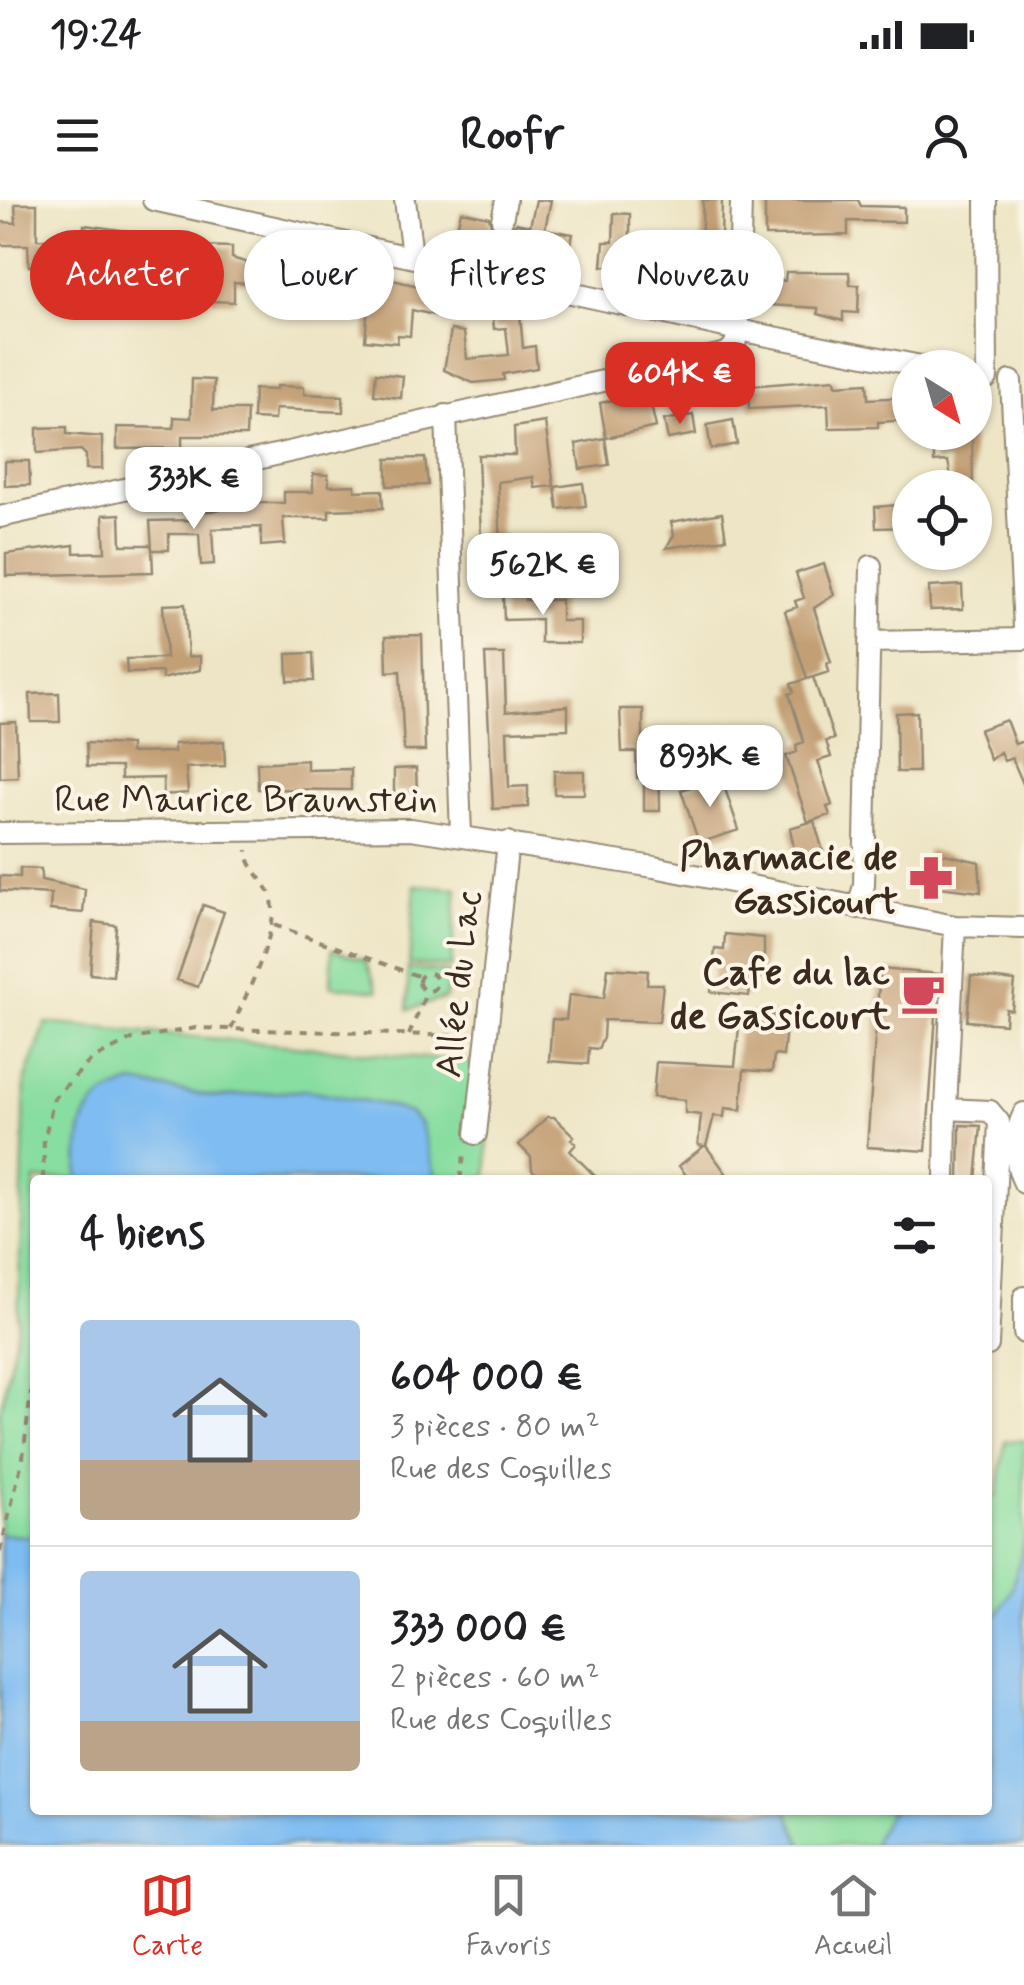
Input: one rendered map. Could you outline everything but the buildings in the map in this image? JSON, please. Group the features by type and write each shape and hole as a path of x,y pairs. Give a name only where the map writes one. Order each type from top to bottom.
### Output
{"street":[{"path":"153,200 412,256 405,200"},
{"path":"0,517 727,353 736,346 738,330 741,200"},
{"path":"982,350 986,200"},
{"path":"581,294 892,360"},
{"path":"992,379 1018,383 1024,627"},
{"path":"446,415 460,835"},
{"path":"858,908 864,885 871,566"},
{"path":"869,642 1024,639"},
{"name":"Rue Maurice Braunstein","path":"0,833 366,827 460,835 955,926 1024,928"},
{"name":"Allée du Lac","path":"476,1134 508,842"},
{"path":"945,1175 955,926"},
{"path":"946,1109 990,1111 999,1122 992,1265"},
{"path":"1024,1113 1018,1124 1016,1167 1024,1182"},
{"path":"1024,1297 1024,1332"}],"path":[{"path":"232,1030 272,925 271,897 246,853 255,828"},
{"path":"272,925 421,977 435,977 436,985 427,991 408,1034"},
{"path":"421,977 419,984 427,991"},
{"path":"44,1175 54,1098 73,1075 113,1046 148,1034 232,1030 486,1037"},
{"path":"460,1175 462,1157 476,1134"},
{"path":"0,1552 11,1521 30,1394"}],"green space":[{"path":"415,885 457,888 451,967 409,964"},
{"path":"332,949 366,960 378,991 331,986"},
{"path":"408,968 449,972 446,998 408,1010"},
{"path":"46,1023 489,1064 487,1175 30,1175 30,1815 992,1815 992,1496 997,1495 1005,1441 1024,1440 1024,1845 0,1845 0,1412 18,1324 25,1081"}],"water":[{"path":"133,1083 217,1097 307,1090 387,1105 410,1113 421,1124 436,1175 78,1175 85,1118 101,1098"},
{"path":"0,1534 30,1537 30,1815 789,1815 802,1845 0,1845"},
{"path":"1024,1537 1024,1845 872,1845 888,1815 992,1815 992,1619 1004,1604"}],"place":[{"name":"Pharmacie de Gassicourt","path":"931,878"},
{"name":"Cafe du lac de Gassicourt","path":"923,993"}]}
